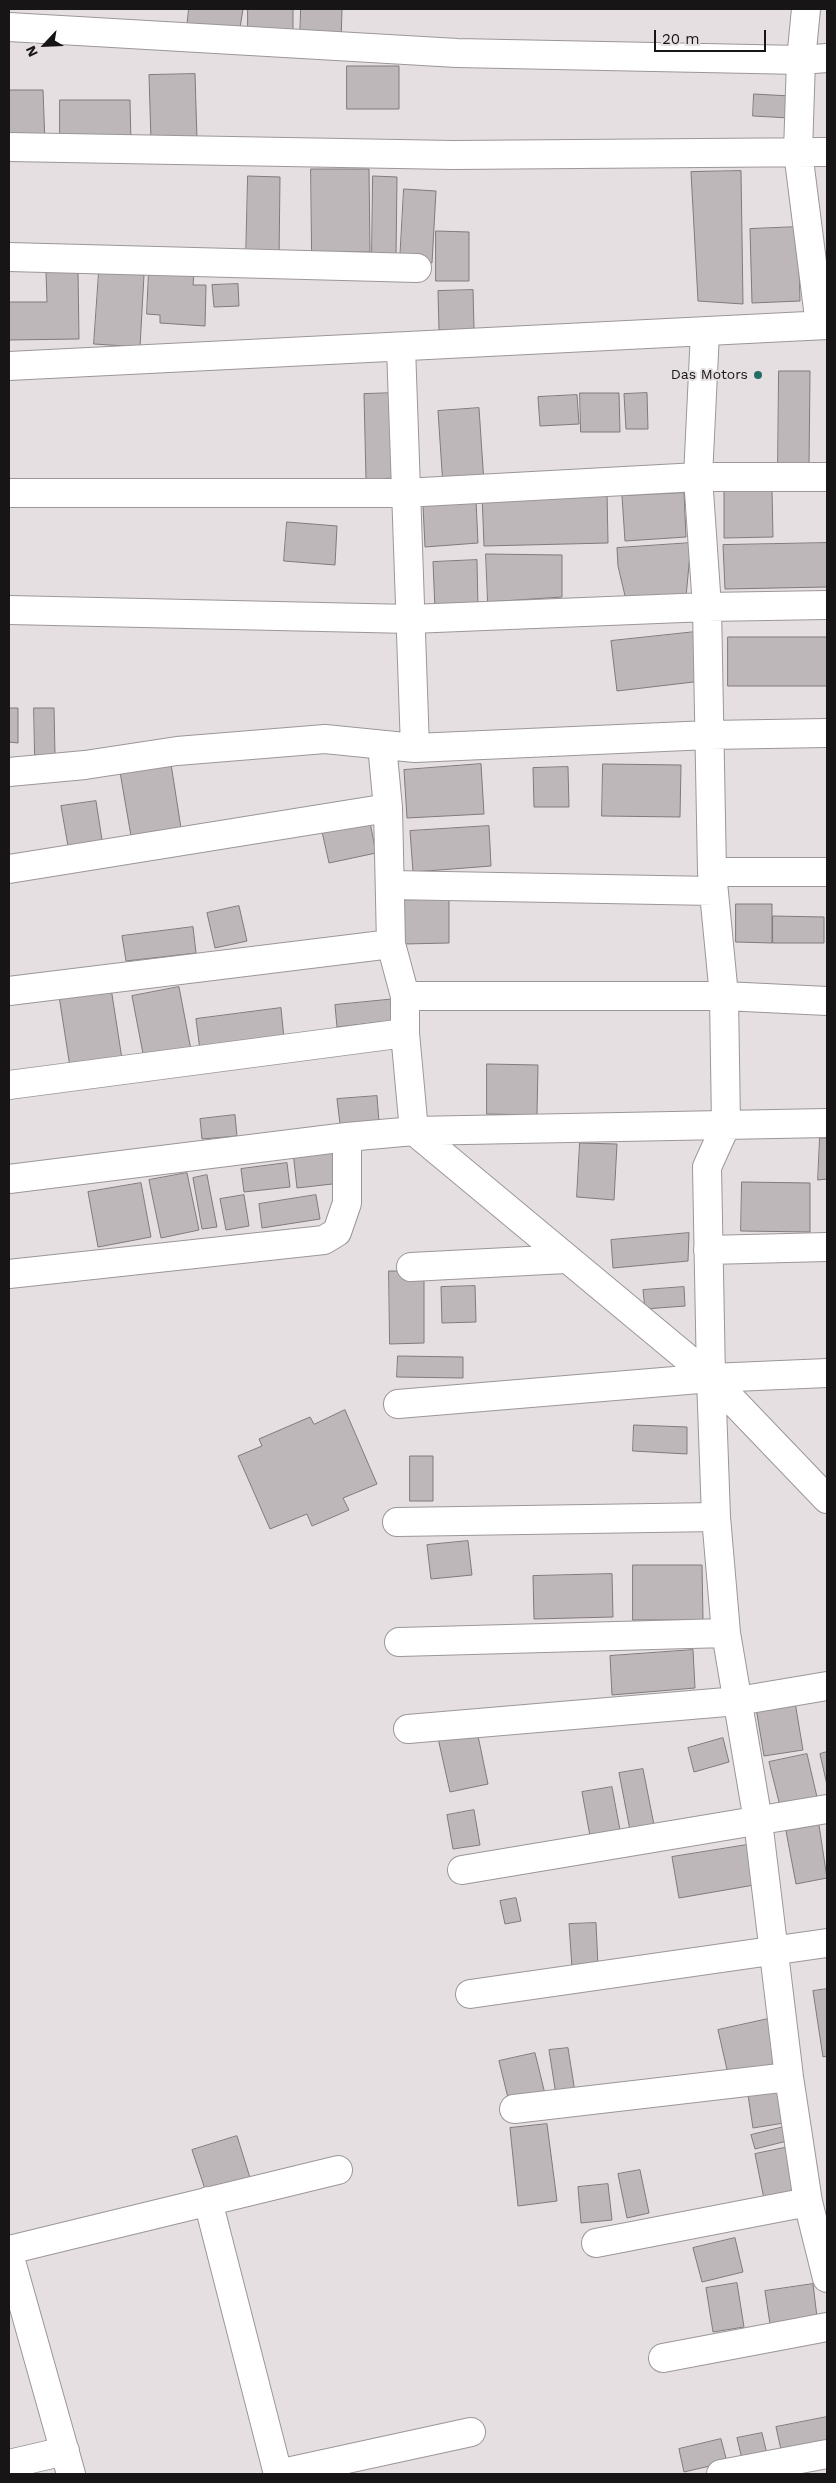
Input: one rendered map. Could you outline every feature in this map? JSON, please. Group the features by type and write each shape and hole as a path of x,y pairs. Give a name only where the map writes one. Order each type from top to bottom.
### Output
{"street":[{"path":"9,366 824,325 798,152 814,59 806,9"},
{"path":"9,27 458,54 814,59"},
{"path":"9,147 453,155 827,152"},
{"path":"9,257 417,268"},
{"path":"704,332 698,477 707,607 713,881 724,996 726,1125 707,1167 716,1517 726,1633 758,1821 789,2077 808,2202 827,2278"},
{"path":"401,347 404,493 411,618 415,748"},
{"path":"9,493 404,493 698,477 827,477"},
{"path":"9,610 411,618 707,607 827,605"},
{"path":"9,772 85,765 177,751 325,739 415,748 709,735 827,733"},
{"path":"382,745 388,808 391,944 405,996 405,1033 414,1131 711,1378 827,1499"},
{"path":"9,869 388,808"},
{"path":"391,885 713,881 827,872"},
{"path":"9,991 391,944"},
{"path":"405,996 724,996 827,1001"},
{"path":"9,1085 405,1033"},
{"path":"9,1179 347,1137 414,1131 827,1123"},
{"path":"9,1274 324,1240 337,1232 347,1203 347,1137"},
{"path":"708,1250 827,1246"},
{"path":"411,1267 566,1259"},
{"path":"398,1404 711,1378 827,1373"},
{"path":"397,1522 716,1517"},
{"path":"399,1642 726,1633"},
{"path":"408,1729 738,1701 827,1686"},
{"path":"462,1870 827,1809"},
{"path":"470,1994 775,1952 827,1943"},
{"path":"514,2109 789,2077"},
{"path":"9,2250 338,2170"},
{"path":"208,2201 278,2474 471,2432"},
{"path":"596,2243 808,2202"},
{"path":"9,2254 68,2462 9,2464"},
{"path":"663,2358 827,2327"},
{"path":"721,2474 827,2454"}],"building":[{"path":"189,9 243,9 240,28 187,28"},
{"path":"248,9 293,9 293,36 248,37"},
{"path":"301,9 342,9 341,43 300,42"},
{"path":"347,66 399,66 399,109 347,109"},
{"path":"195,74 197,140 151,141 149,75"},
{"path":"9,90 43,90 45,143 10,144"},
{"path":"754,94 790,96 790,118 753,116"},
{"path":"60,100 130,100 131,145 60,144"},
{"path":"311,169 369,169 370,252 312,252"},
{"path":"741,171 743,304 698,301 691,172"},
{"path":"248,176 280,177 279,260 246,260"},
{"path":"373,176 397,177 396,258 372,258"},
{"path":"404,189 436,191 432,263 400,261"},
{"path":"798,227 800,301 752,303 750,229"},
{"path":"436,231 469,232 469,281 436,281"},
{"path":"78,271 79,339 9,340 9,302 47,302 46,272"},
{"path":"149,271 194,273 193,285 206,285 205,326 160,323 160,315 147,314"},
{"path":"99,272 144,275 140,347 94,344"},
{"path":"238,284 239,306 214,307 212,285"},
{"path":"473,290 474,329 439,330 438,291"},
{"path":"779,371 810,371 809,468 778,467"},
{"path":"397,393 400,478 366,479 364,394"},
{"path":"580,393 619,393 620,432 581,432"},
{"path":"647,393 648,429 626,429 624,394"},
{"path":"577,395 579,424 540,426 538,397"},
{"path":"479,408 484,483 443,486 438,411"},
{"path":"772,490 773,537 724,538 724,491"},
{"path":"607,492 608,543 484,546 482,494"},
{"path":"684,493 686,537 625,541 622,496"},
{"path":"476,500 478,543 425,547 423,505"},
{"path":"287,522 337,526 335,565 284,561"},
{"path":"691,543 686,597 626,600 618,566 617,548"},
{"path":"827,543 827,587 725,589 723,545"},
{"path":"486,554 562,555 562,597 488,602"},
{"path":"477,560 478,609 435,610 433,562"},
{"path":"695,632 702,681 617,691 611,641"},
{"path":"728,637 827,637 827,686 728,686"},
{"path":"9,708 18,708 18,743 9,742"},
{"path":"34,708 54,708 55,755 35,755"},
{"path":"171,764 181,828 131,836 120,772"},
{"path":"481,764 484,814 407,818 404,770"},
{"path":"603,764 681,765 680,817 602,816"},
{"path":"568,767 569,807 534,807 533,768"},
{"path":"96,801 102,840 68,846 61,806"},
{"path":"369,817 376,853 329,863 321,827"},
{"path":"489,826 491,866 413,872 410,831"},
{"path":"403,892 449,892 449,943 404,944"},
{"path":"736,904 772,904 772,943 736,942"},
{"path":"239,906 247,941 215,948 207,913"},
{"path":"773,916 824,917 824,943 773,943"},
{"path":"193,927 196,953 126,961 122,936"},
{"path":"179,987 191,1050 144,1059 132,996"},
{"path":"111,988 122,1059 70,1067 59,996"},
{"path":"396,999 398,1020 337,1027 335,1005"},
{"path":"281,1008 284,1039 200,1050 196,1019"},
{"path":"487,1064 538,1065 537,1115 487,1114"},
{"path":"377,1096 379,1122 340,1124 337,1099"},
{"path":"235,1115 237,1136 202,1139 200,1119"},
{"path":"820,1138 827,1138 827,1179 818,1180"},
{"path":"580,1143 617,1144 614,1200 577,1197"},
{"path":"336,1147 341,1183 297,1188 293,1152"},
{"path":"287,1163 290,1187 244,1192 241,1169"},
{"path":"187,1173 199,1230 161,1238 149,1180"},
{"path":"207,1175 217,1227 202,1229 193,1178"},
{"path":"742,1182 810,1183 810,1232 741,1231"},
{"path":"141,1183 151,1237 98,1247 88,1192"},
{"path":"244,1195 249,1226 226,1230 220,1199"},
{"path":"316,1195 320,1219 262,1228 259,1204"},
{"path":"689,1233 688,1261 613,1268 611,1240"},
{"path":"389,1271 424,1271 424,1343 390,1344"},
{"path":"475,1286 476,1322 442,1323 441,1287"},
{"path":"684,1287 685,1306 645,1309 643,1290"},
{"path":"398,1356 463,1357 463,1378 397,1377"},
{"path":"345,1410 377,1484 343,1498 349,1510 312,1526 307,1514 270,1529 238,1456 262,1446 259,1439 310,1417 314,1424"},
{"path":"634,1425 687,1427 687,1454 633,1451"},
{"path":"410,1456 433,1456 433,1501 410,1501"},
{"path":"468,1541 472,1575 431,1579 427,1545"},
{"path":"633,1565 702,1565 703,1620 633,1620"},
{"path":"612,1574 613,1617 534,1619 533,1576"},
{"path":"693,1650 695,1688 612,1695 610,1656"},
{"path":"795,1702 803,1750 764,1756 756,1708"},
{"path":"477,1731 488,1784 450,1792 438,1738"},
{"path":"723,1738 729,1762 694,1772 688,1748"},
{"path":"827,1752 827,1785 820,1754"},
{"path":"807,1754 817,1797 780,1806 769,1762"},
{"path":"643,1769 654,1825 630,1830 619,1773"},
{"path":"612,1787 620,1830 590,1836 582,1792"},
{"path":"474,1810 480,1845 453,1849 447,1815"},
{"path":"819,1825 827,1878 796,1884 786,1831"},
{"path":"753,1844 760,1884 679,1898 672,1857"},
{"path":"516,1898 521,1921 505,1924 500,1901"},
{"path":"596,1923 598,1966 572,1968 569,1924"},
{"path":"827,1989 827,2056 823,2057 813,1991"},
{"path":"768,2019 778,2063 728,2074 718,2030"},
{"path":"568,2048 575,2092 556,2095 549,2050"},
{"path":"535,2053 545,2094 509,2102 499,2061"},
{"path":"784,2090 790,2122 753,2128 748,2095"},
{"path":"547,2124 557,2201 518,2206 510,2128"},
{"path":"788,2126 791,2140 755,2149 751,2135"},
{"path":"237,2136 251,2181 207,2195 192,2150"},
{"path":"789,2147 798,2192 764,2199 755,2154"},
{"path":"640,2170 649,2213 627,2218 618,2174"},
{"path":"608,2184 612,2220 581,2223 578,2187"},
{"path":"735,2238 743,2272 702,2282 693,2248"},
{"path":"737,2283 744,2327 713,2332 706,2288"},
{"path":"813,2284 817,2317 770,2324 765,2291"},
{"path":"827,2417 827,2445 782,2454 776,2427"},
{"path":"762,2433 767,2454 742,2459 737,2438"},
{"path":"721,2439 727,2462 684,2472 679,2449"}],"place":[{"name":"Das Motors","path":"758,375"}]}
